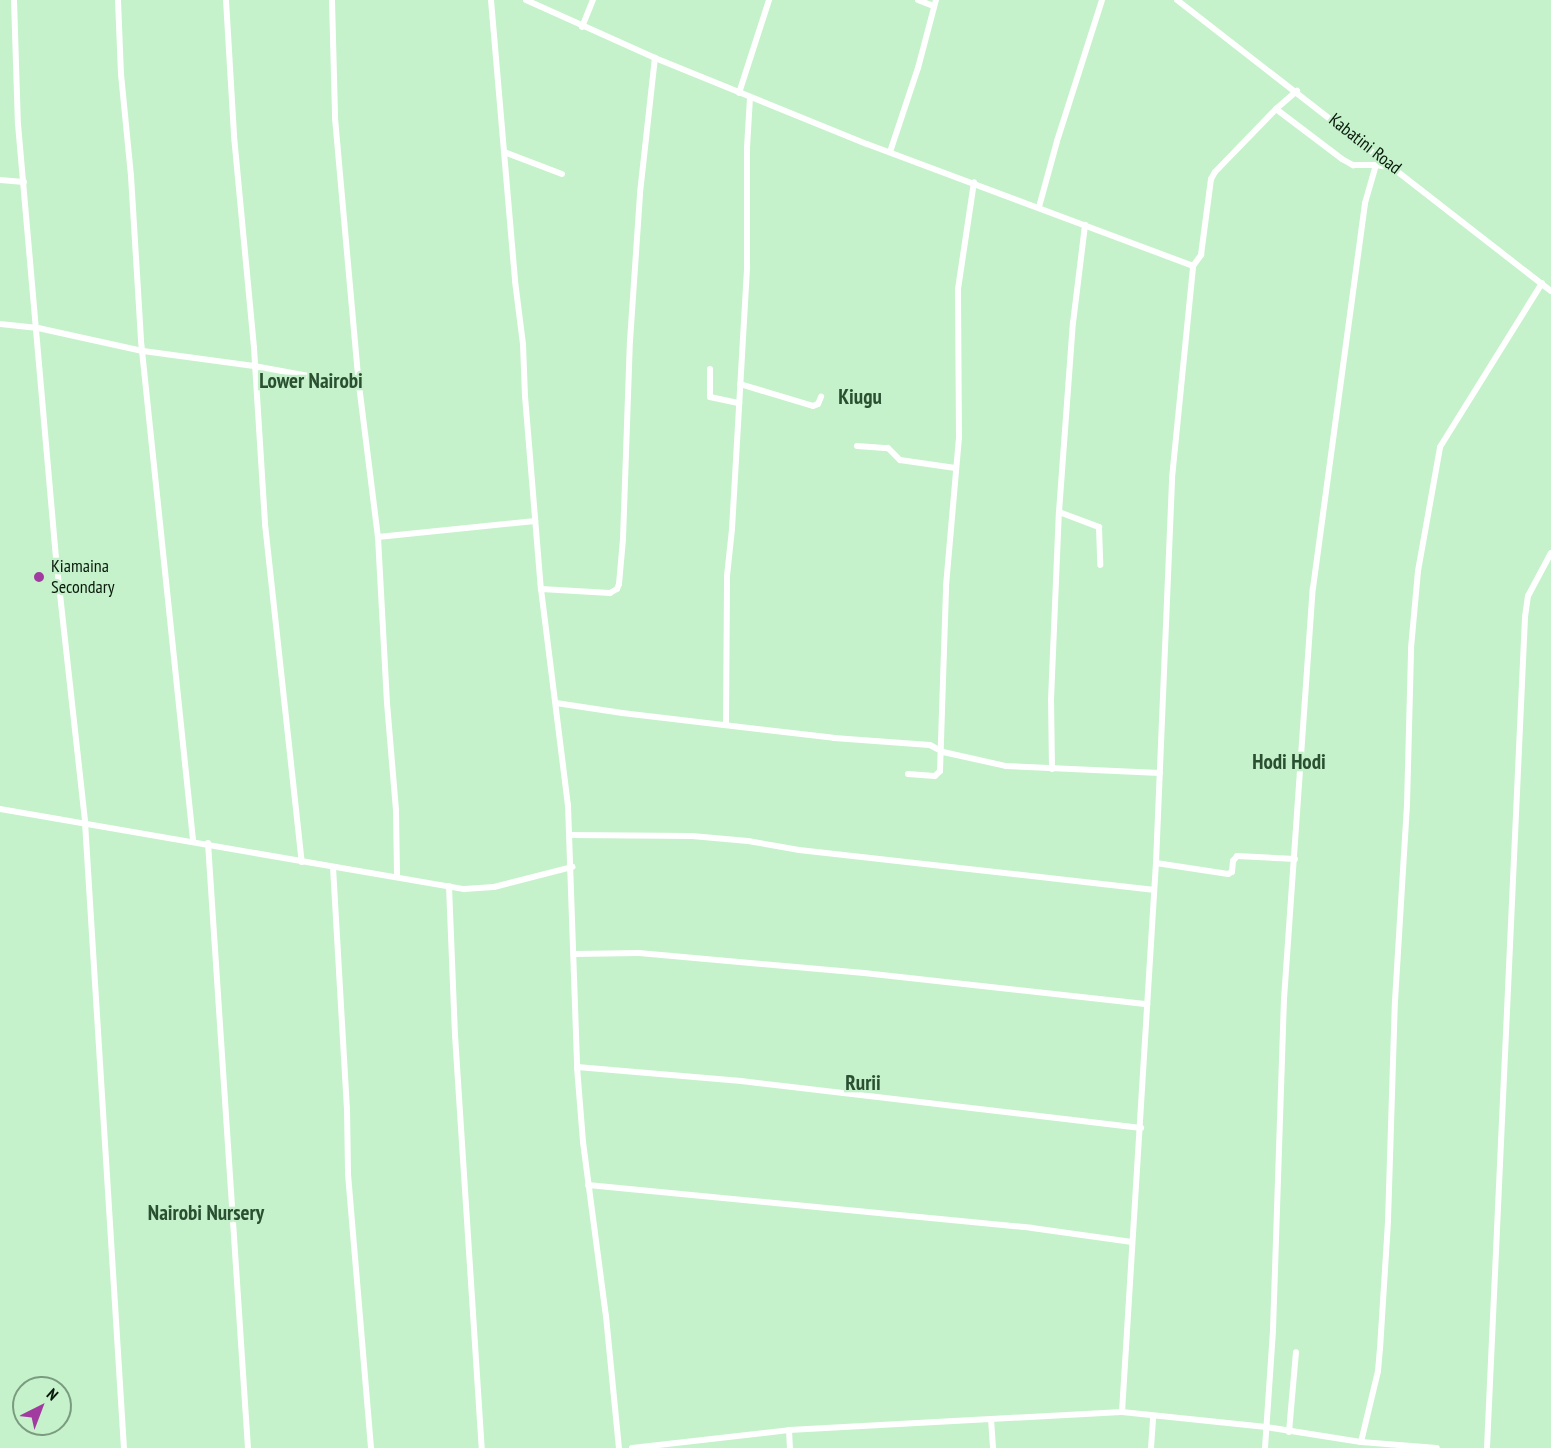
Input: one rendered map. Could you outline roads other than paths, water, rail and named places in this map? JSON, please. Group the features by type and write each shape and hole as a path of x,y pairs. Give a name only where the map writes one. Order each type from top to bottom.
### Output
{"street":[{"path":"14,0 18,124 38,328 56,558 85,822 124,1448"},
{"path":"118,0 121,74 132,187 143,351 193,840"},
{"path":"226,0 234,136 244,222 266,524 302,862"},
{"path":"332,0 333,89 358,385 378,537 396,810 397,876"},
{"path":"492,0 515,280 524,344 540,589 556,703 570,834 577,1067 588,1185 606,1316 619,1448"},
{"path":"525,0 582,27 739,93 1193,266"},
{"path":"582,27 593,0"},
{"path":"739,93 769,0"},
{"path":"890,152 918,68 935,3 918,0"},
{"path":"1039,207 1057,141 1102,0"},
{"name":"Kabatini Road","path":"1177,0 1396,168 1551,291"},
{"path":"1187,8 1192,0"},
{"path":"540,589 610,593 617,589 619,584 623,539 630,341 640,193 655,58"},
{"path":"1122,1412 1156,863 1172,478 1193,266 1201,255 1211,179 1276,110 1297,92"},
{"path":"726,725 727,586 747,266 747,147 750,97"},
{"path":"1276,110 1353,165 1396,168"},
{"path":"504,152 562,174"},
{"path":"1264,1448 1276,1254 1284,999 1313,588 1356,257 1365,203 1376,165"},
{"path":"0,180 24,182"},
{"path":"908,774 938,776 944,681 946,586 959,426 958,289 974,182"},
{"path":"1052,769 1052,700 1059,512 1073,322 1085,225"},
{"path":"1361,1442 1378,1371 1380,1349 1388,1221 1395,1000 1407,805 1411,648 1418,571 1440,447 1542,283"},
{"path":"0,324 38,328 143,351 254,366 358,385"},
{"path":"710,369 711,397 739,403"},
{"path":"740,384 813,406 818,404 821,397"},
{"path":"857,446 888,448 900,460 955,468"},
{"path":"1059,512 1099,527 1100,565"},
{"path":"378,537 535,521"},
{"path":"1487,1448 1525,617 1528,596 1551,553"},
{"path":"556,703 834,738 930,745 956,756 1006,766 1160,773"},
{"path":"0,809 193,840 302,862 449,886 480,889 572,867"},
{"path":"570,834 692,836 748,841 799,850 1153,890"},
{"path":"208,843 248,1448"},
{"path":"1156,863 1228,874 1232,872 1233,861 1237,856 1295,859"},
{"path":"333,867 347,1108 348,1174 371,1448"},
{"path":"449,886 456,1046 482,1448"},
{"path":"574,954 639,953 852,972 1147,1004"},
{"path":"577,1067 741,1081 1141,1128"},
{"path":"588,1185 1032,1228 1132,1242"},
{"path":"1289,1432 1296,1352"},
{"path":"632,1448 789,1430 1122,1412 1266,1426 1370,1445 1437,1448"},
{"path":"1151,1448 1153,1416"},
{"path":"991,1419 993,1448"},
{"path":"789,1430 790,1448"}],"place":[{"name":"Kiamaina Secondary","path":"39,577"}],"district":[{"name":"Lower Nairobi","path":"311,381"},
{"name":"Kiugu","path":"860,397"},
{"name":"Hodi Hodi","path":"1289,762"},
{"name":"Rurii","path":"863,1083"},
{"name":"Nairobi Nursery","path":"206,1213"}]}
